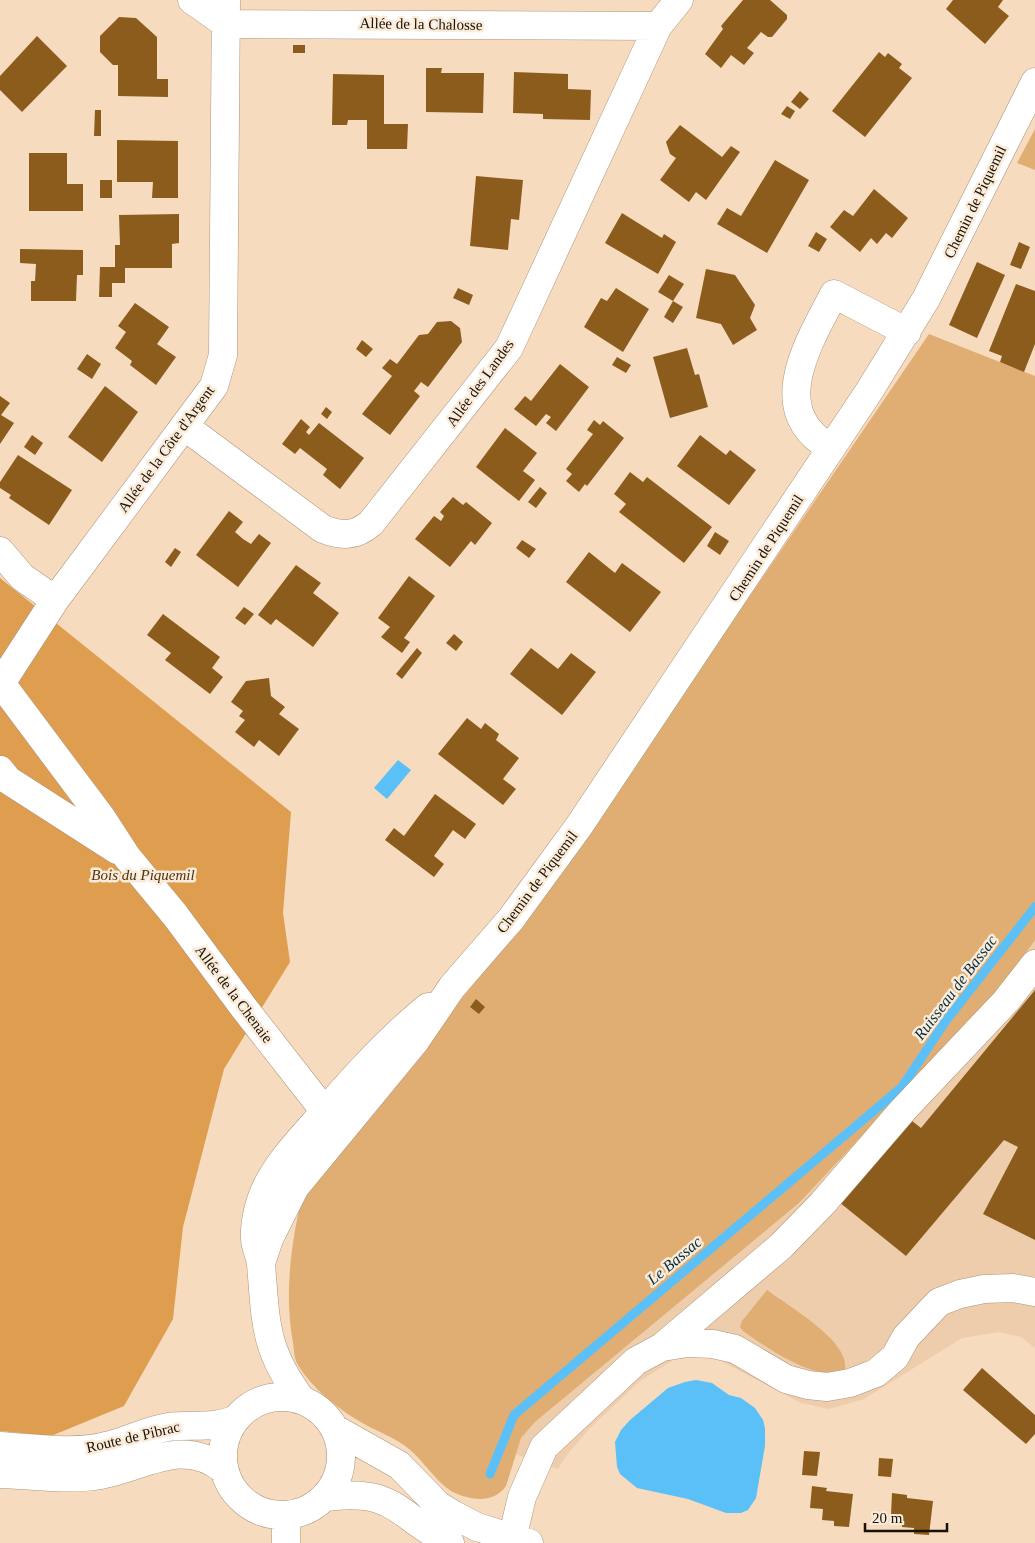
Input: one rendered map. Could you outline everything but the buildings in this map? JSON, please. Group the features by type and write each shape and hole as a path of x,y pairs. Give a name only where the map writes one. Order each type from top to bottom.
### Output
{"street":[{"path":"192,0 226,12"},
{"name":"Allée des Landes","path":"184,426 322,529 348,535 357,533 372,523 509,348 658,26 679,0"},
{"name":"Allée de la Chalosse","path":"226,12 658,26"},
{"name":"Allée de la Côte d'Argent","path":"0,683 55,600 214,386 223,355 226,12"},
{"name":"Chemin de Piquemil","path":"301,1399 271,1348 263,1308 261,1263 269,1239 295,1187 336,1117 398,1031 452,986 511,918 579,826 907,332 946,260 1035,82"},
{"path":"831,448 818,441 806,428 799,406 796,384 800,362 834,294 907,332"},
{"path":"0,551 22,577 55,600"},
{"name":"Allée de la Chenaie","path":"0,683 101,817 127,857 175,915 319,1104 336,1117"},
{"name":"Allée de la Chenaie","path":"0,770 8,780 127,857"},
{"path":"335,1429 399,1465 438,1505 454,1516 477,1527 521,1541 522,1497 544,1447 636,1361 662,1347 781,1246 822,1204 903,1110 1006,1001 1035,964"},
{"path":"662,1347 688,1343 734,1349 786,1379 808,1385 827,1387 850,1383 876,1373 894,1358 906,1338 939,1302 960,1294 984,1290 1013,1288 1035,1292"},
{"name":"Chemin de Piquemil","path":"246,1411 268,1370 271,1348"},
{"path":"326,1497 340,1472 340,1442 335,1429 321,1411 301,1399 278,1396 246,1411 224,1443 224,1470 232,1489 247,1504 265,1513 286,1515 304,1511 326,1497 345,1494 380,1498 450,1543"},
{"name":"Route de Pibrac","path":"0,1446 89,1449 111,1445 159,1428 183,1425 225,1424 246,1411"},
{"name":"Route de Pibrac","path":"0,1474 92,1476 118,1471 153,1459 184,1454 214,1461 224,1470"},
{"path":"286,1515 286,1543"}],"shaded area":[{"path":"1035,129 1035,170 1017,163"},
{"path":"929,334 1035,376 1035,940 999,990 799,1203 535,1422 521,1438 506,1486 501,1492 483,1499 469,1498 455,1493 443,1485 403,1445 359,1421 333,1403 317,1389 297,1363 290,1325 289,1288 292,1251 302,1196 544,897"},
{"path":"1035,940 1035,1348 1021,1337 999,1332 962,1338 864,1399 829,1409 801,1403 719,1360 706,1356 675,1359 640,1381 589,1429 566,1456 558,1469 515,1454 521,1438 535,1422 799,1203 999,990"},
{"path":"767,1290 816,1325 828,1336 838,1347 844,1358 845,1369 835,1373 808,1368 778,1354 743,1331 740,1327 742,1321"}],"green space":[{"name":"Bois du Piquemil","path":"0,578 291,812 283,913 290,962 224,1069 183,1227 173,1319 124,1406 51,1436 0,1431"}],"water":[{"path":"398,760 411,770 387,799 374,788"},
{"path":"696,1380 712,1383 729,1395 741,1398 755,1408 763,1420 765,1446 756,1498 748,1510 741,1513 726,1513 688,1499 637,1488 620,1474 617,1467 615,1442 621,1430 630,1420 668,1388"}],"waterway":[{"name":"Le Bassac","path":"490,1474 514,1415 902,1087 945,1022 1035,907"}],"water label":[{"name":"Ruisseau de Bassac","path":"955,987"}]}
